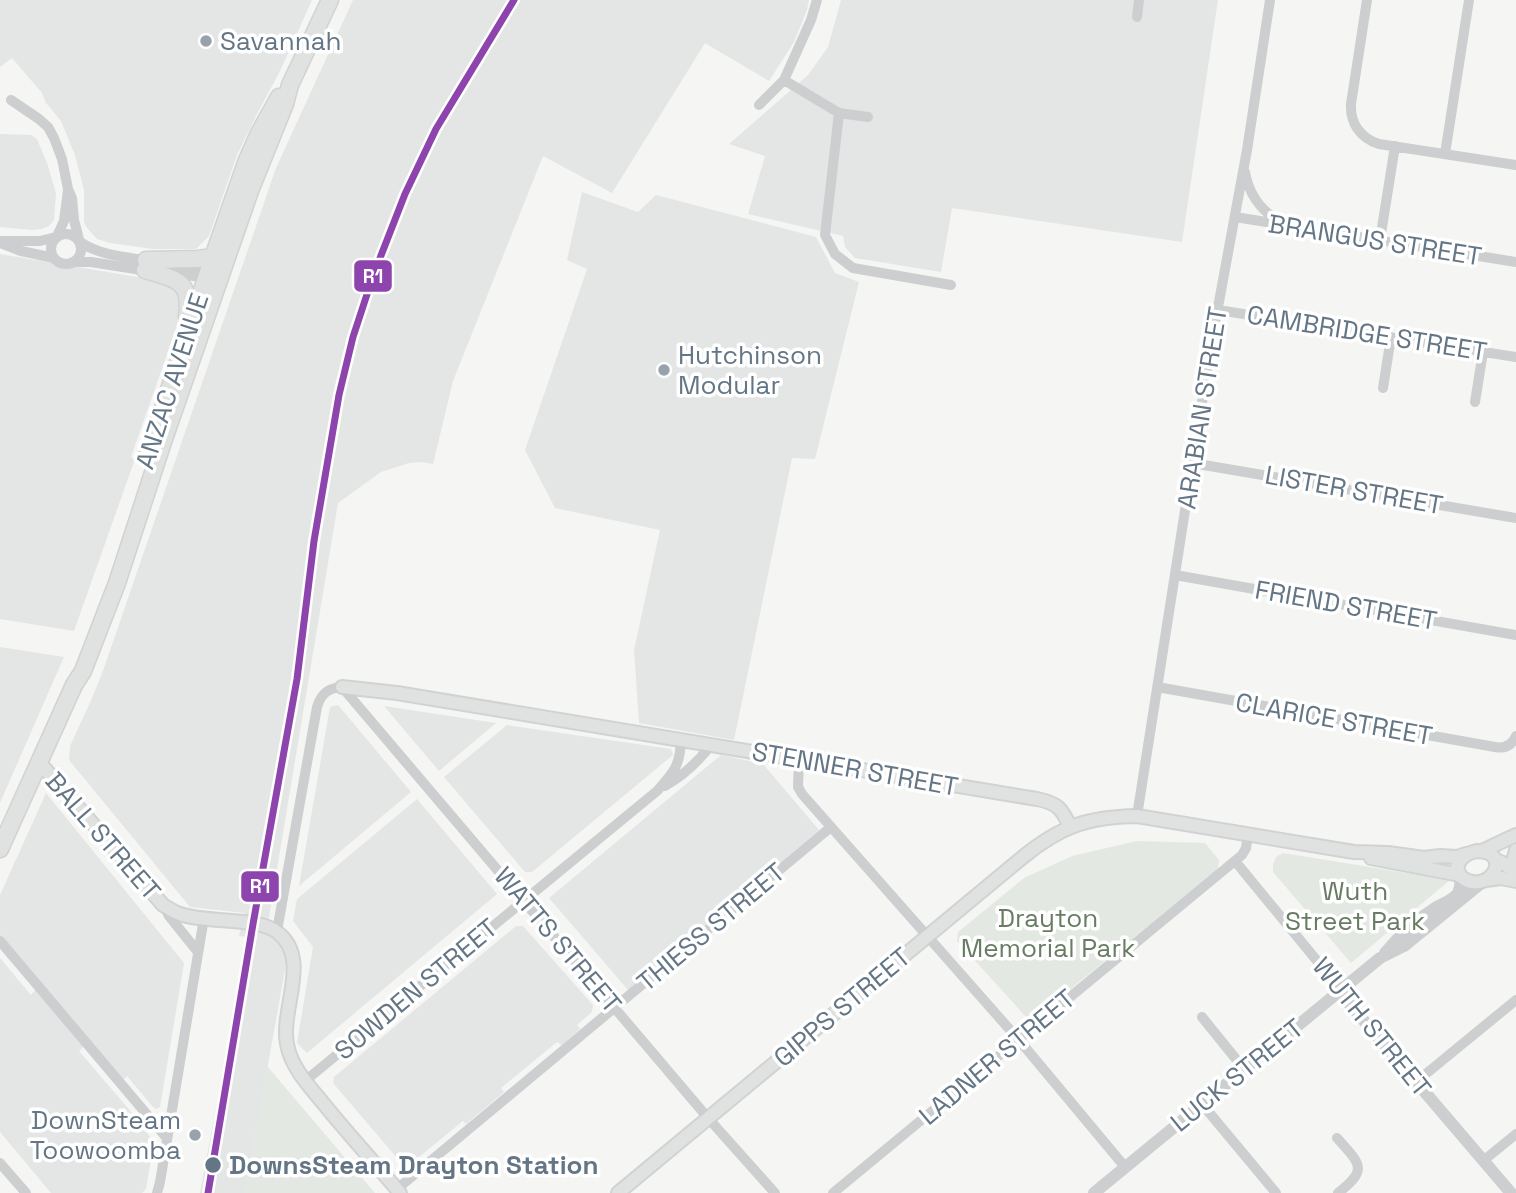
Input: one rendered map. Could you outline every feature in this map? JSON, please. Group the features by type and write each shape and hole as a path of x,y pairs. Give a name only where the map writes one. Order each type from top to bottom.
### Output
{"highway":[{"name":"ANZAC AVENUE","path":"0,849 83,671 117,583 163,442 247,160 277,100 290,85 330,0"},
{"path":"145,265 214,271"},
{"path":"145,265 180,283 187,292 190,301 185,343"},
{"name":"ANZAC AVENUE","path":"75,685 185,343 214,271"}],"main road":[{"name":"STENNER STREET","path":"342,687 397,693 1045,801 1060,808 1070,827"},
{"name":"BALL STREET","path":"40,763 163,905 178,914 253,924 277,931"},
{"path":"1070,827 1100,818 1137,816 1354,852 1424,858 1457,857 1476,850 1490,854 1516,870"},
{"name":"GIPPS STREET","path":"618,1193 1038,845 1070,827"},
{"path":"1482,851 1516,835"},
{"path":"1485,880 1495,872 1495,859 1509,847 1516,847 1516,870"},
{"path":"1354,852 1396,864 1460,876 1471,882 1501,878 1516,881"},
{"path":"1460,876 1458,862 1466,854"},
{"path":"277,931 290,947 293,962 286,1018 287,1044 291,1059 341,1126 399,1191"}],"street":[{"path":"760,104 784,80 817,0"},
{"path":"1137,17 1139,0"},
{"name":"ARABIAN STREET","path":"1137,816 1192,463 1270,0"},
{"path":"1367,0 1352,104 1356,127 1368,139 1379,144 1516,165"},
{"path":"1445,154 1469,0"},
{"path":"784,80 839,113 868,117"},
{"path":"11,100 39,119 48,127 54,138 72,198 80,241 81,253 75,262"},
{"path":"839,113 825,235 835,254 853,268 951,285"},
{"path":"1380,240 1395,146"},
{"path":"1244,165 1247,183 1260,206 1278,220 1293,226"},
{"path":"54,258 51,247 64,221 68,190"},
{"name":"BRANGUS STREET","path":"1235,217 1516,262"},
{"path":"0,242 40,241 68,233 90,249 145,265"},
{"path":"0,242 21,251 46,255 64,264 91,262 145,265"},
{"name":"CAMBRIDGE STREET","path":"1218,310 1516,357"},
{"path":"1383,388 1391,337"},
{"path":"1475,402 1483,352"},
{"name":"LISTER STREET","path":"1192,463 1516,518"},
{"name":"FRIEND STREET","path":"1175,575 1516,635"},
{"path":"277,931 319,700 328,690 342,687"},
{"name":"WATTS STREET","path":"342,687 708,1118 775,1193"},
{"name":"CLARICE STREET","path":"1157,687 1495,747 1503,747 1513,740"},
{"name":"SOWDEN STREET","path":"305,1081 657,790 678,765 681,740"},
{"name":"SOWDEN STREET","path":"657,790 693,766 711,745"},
{"path":"799,760 798,787 802,794 1018,1040 1125,1167"},
{"name":"THIESS STREET","path":"399,1191 831,827"},
{"name":"LADNER STREET","path":"832,1193 1242,855 1248,834"},
{"name":"WUTH STREET","path":"1235,860 1344,997 1511,1193"},
{"name":"LUCK STREET","path":"1094,1193 1380,958 1395,940 1434,908 1455,896 1460,887 1460,876"},
{"name":"LUCK STREET","path":"1380,958 1404,946 1485,880"},
{"path":"163,905 198,952"},
{"path":"157,1193 204,918"},
{"path":"0,941 166,1137"},
{"path":"1416,1082 1516,1000"},
{"path":"1202,1017 1244,1069"},
{"path":"1202,1104 1276,1193"},
{"path":"1483,1161 1516,1134"},
{"path":"1337,1138 1356,1159 1359,1167 1352,1182 1338,1193"},
{"path":"0,1163 26,1193"}],"shaded area":[{"path":"0,0 312,0 280,71 237,155 209,236 196,249 153,249 110,243 97,239 87,228 84,222 84,190 75,155 61,121 46,103 42,93 12,58 0,67"},
{"path":"353,0 809,0 794,42 769,81 705,43 612,193 543,156 453,381 433,464 409,463 381,472 338,503 266,935 278,940 288,953 245,1193 200,1193 248,937 239,936 245,913 190,907 69,760 70,746 104,668 276,168"},
{"path":"841,0 1218,0 1182,242 952,208 941,272 855,258 845,247 843,236 748,214 765,156 729,144 808,75 828,47"},
{"path":"0,134 31,135 37,139 56,193 54,220 49,226 31,230 0,227"},
{"path":"582,192 638,212 656,195 816,237 835,273 859,282 815,459 792,458 734,740 639,723 634,650 660,530 555,508 525,450 587,269 567,260"},
{"path":"0,254 149,279 168,285 177,293 180,304 178,323 131,457 135,459 74,631 0,619"},
{"path":"0,647 64,657 0,803"},
{"path":"338,705 411,792 299,886 330,707"},
{"path":"384,706 496,723 439,771"},
{"path":"507,725 671,749 673,755 532,872 525,872 444,777"},
{"path":"721,755 763,764 819,830 685,942 681,938 663,952 666,957 628,990 549,898"},
{"path":"46,793 184,963 160,1107 156,1109 127,1076 123,1080 0,935 0,895"},
{"path":"417,799 497,894 307,1053 297,1043 313,947 293,921 297,899"},
{"path":"516,926 523,926 593,1005 592,1012 577,1025 580,1029 562,1045 557,1042 501,1088 504,1092 466,1124 463,1121 408,1166 403,1165 333,1083 334,1077"},
{"path":"0,958 31,995 36,989 85,1045 79,1051 154,1142 146,1189 142,1193 51,1193 0,1132"}],"green space":[{"name":"Drayton Memorial Park","path":"1137,841 1205,843 1219,860 1218,869 1035,1018 1027,1018 957,941 958,932 1024,878 1072,856"},
{"name":"Wuth Street Park","path":"1283,853 1450,880 1351,963 1273,872 1276,857"},
{"path":"267,1066 375,1193 245,1193"}],"transit line":[{"name":"R1","path":"208,1193 297,679 314,541 339,395 353,337 405,194 436,129 514,0"}],"place":[{"name":"Savannah","path":"206,41"},
{"name":"Hutchinson Modular","path":"664,370"},
{"name":"DownSteam Toowoomba","path":"195,1135"},
{"name":"DownsSteam Drayton Station","path":"213,1165"}]}
